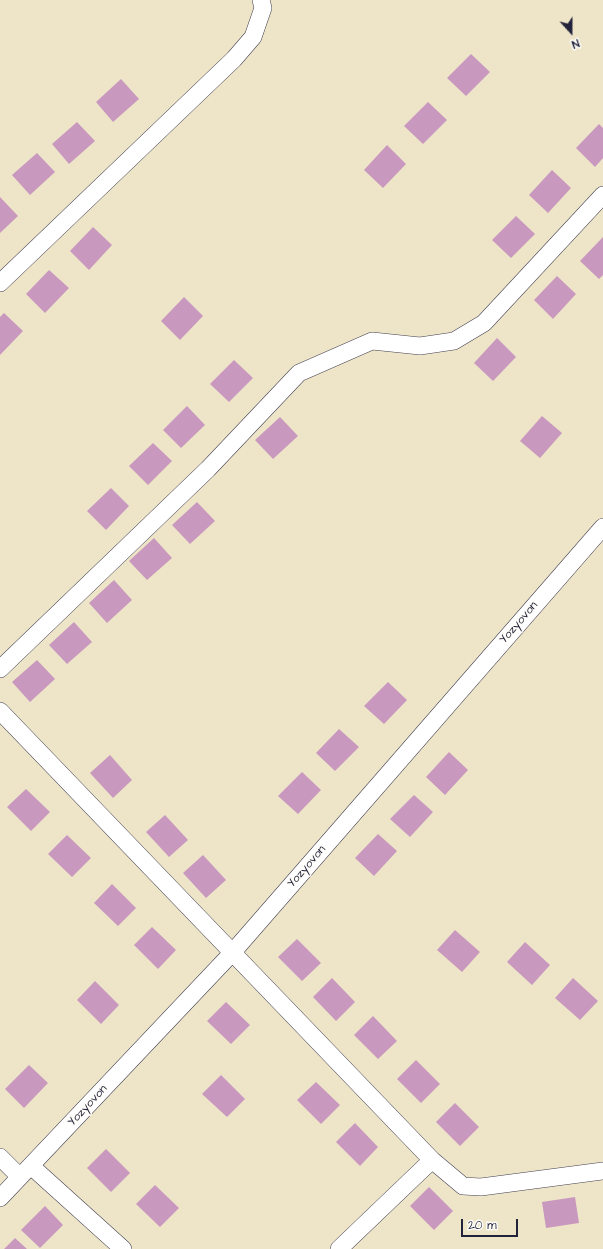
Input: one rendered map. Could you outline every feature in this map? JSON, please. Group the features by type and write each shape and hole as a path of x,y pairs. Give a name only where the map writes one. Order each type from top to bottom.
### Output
{"street":[{"path":"0,283 234,59 253,38 263,8 261,0"},
{"path":"0,669 208,469 299,373 372,341 420,346 454,341 484,324 603,195"},
{"name":"Yozyovon","path":"0,1198 232,953 603,527"},
{"path":"0,711 432,1160 463,1186 481,1187 603,1171"},
{"path":"0,1157 26,1171 123,1249"},
{"path":"339,1249 432,1160"}],"building":[{"path":"471,54 490,72 466,96 447,78"},
{"path":"121,79 139,99 113,122 96,102"},
{"path":"428,102 447,120 423,144 404,126"},
{"path":"77,122 95,141 69,164 52,144"},
{"path":"599,124 603,128 603,158 595,167 576,148"},
{"path":"387,145 406,164 383,188 364,170"},
{"path":"37,153 55,172 30,195 12,175"},
{"path":"552,170 571,188 548,213 529,195"},
{"path":"0,197 18,216 0,233"},
{"path":"516,216 535,234 511,258 492,240"},
{"path":"93,227 112,245 89,270 70,251"},
{"path":"603,237 603,275 599,279 580,261"},
{"path":"49,270 69,288 45,313 26,294"},
{"path":"557,276 576,294 553,319 534,300"},
{"path":"184,297 203,316 180,340 161,321"},
{"path":"4,313 23,331 0,355 0,317"},
{"path":"497,338 516,357 493,381 474,363"},
{"path":"234,360 253,378 229,402 210,384"},
{"path":"187,406 205,425 181,448 163,430"},
{"path":"542,416 562,433 540,458 520,441"},
{"path":"280,417 298,436 273,459 255,440"},
{"path":"153,443 172,461 148,485 129,466"},
{"path":"111,488 129,506 106,530 87,511"},
{"path":"197,502 215,521 190,544 172,525"},
{"path":"154,538 172,558 147,580 129,561"},
{"path":"114,580 132,600 107,623 89,603"},
{"path":"74,622 92,642 67,664 49,645"},
{"path":"37,660 55,679 30,702 12,682"},
{"path":"388,682 407,700 384,724 364,706"},
{"path":"339,729 359,747 335,771 316,753"},
{"path":"449,752 468,770 445,795 426,777"},
{"path":"110,755 132,780 113,798 90,773"},
{"path":"302,772 321,790 298,814 278,796"},
{"path":"26,789 50,812 31,831 7,807"},
{"path":"414,795 433,812 410,837 390,819"},
{"path":"165,815 188,840 169,857 146,832"},
{"path":"378,834 397,851 374,876 355,858"},
{"path":"67,835 91,858 72,877 48,854"},
{"path":"203,855 226,880 206,898 183,873"},
{"path":"112,884 136,908 118,926 94,903"},
{"path":"152,927 176,950 158,969 134,945"},
{"path":"455,930 480,952 462,972 437,950"},
{"path":"297,939 321,963 302,981 278,957"},
{"path":"525,942 550,965 532,985 507,962"},
{"path":"332,978 355,1002 336,1021 313,997"},
{"path":"573,978 598,1001 580,1020 555,998"},
{"path":"95,981 119,1005 101,1024 77,1000"},
{"path":"226,1002 250,1025 231,1044 207,1021"},
{"path":"373,1016 397,1041 378,1059 354,1035"},
{"path":"416,1060 440,1084 421,1103 397,1079"},
{"path":"29,1065 48,1083 24,1108 5,1089"},
{"path":"221,1075 245,1099 227,1117 202,1094"},
{"path":"316,1082 340,1105 321,1124 297,1100"},
{"path":"455,1103 479,1127 460,1146 436,1122"},
{"path":"355,1123 378,1147 360,1166 336,1142"},
{"path":"106,1149 130,1173 111,1192 87,1168"},
{"path":"155,1185 179,1208 160,1227 136,1204"},
{"path":"429,1187 453,1211 434,1230 410,1206"},
{"path":"575,1197 579,1223 546,1228 542,1202"},
{"path":"45,1206 63,1225 40,1248 21,1230"},
{"path":"15,1238 27,1249 4,1249"}]}
